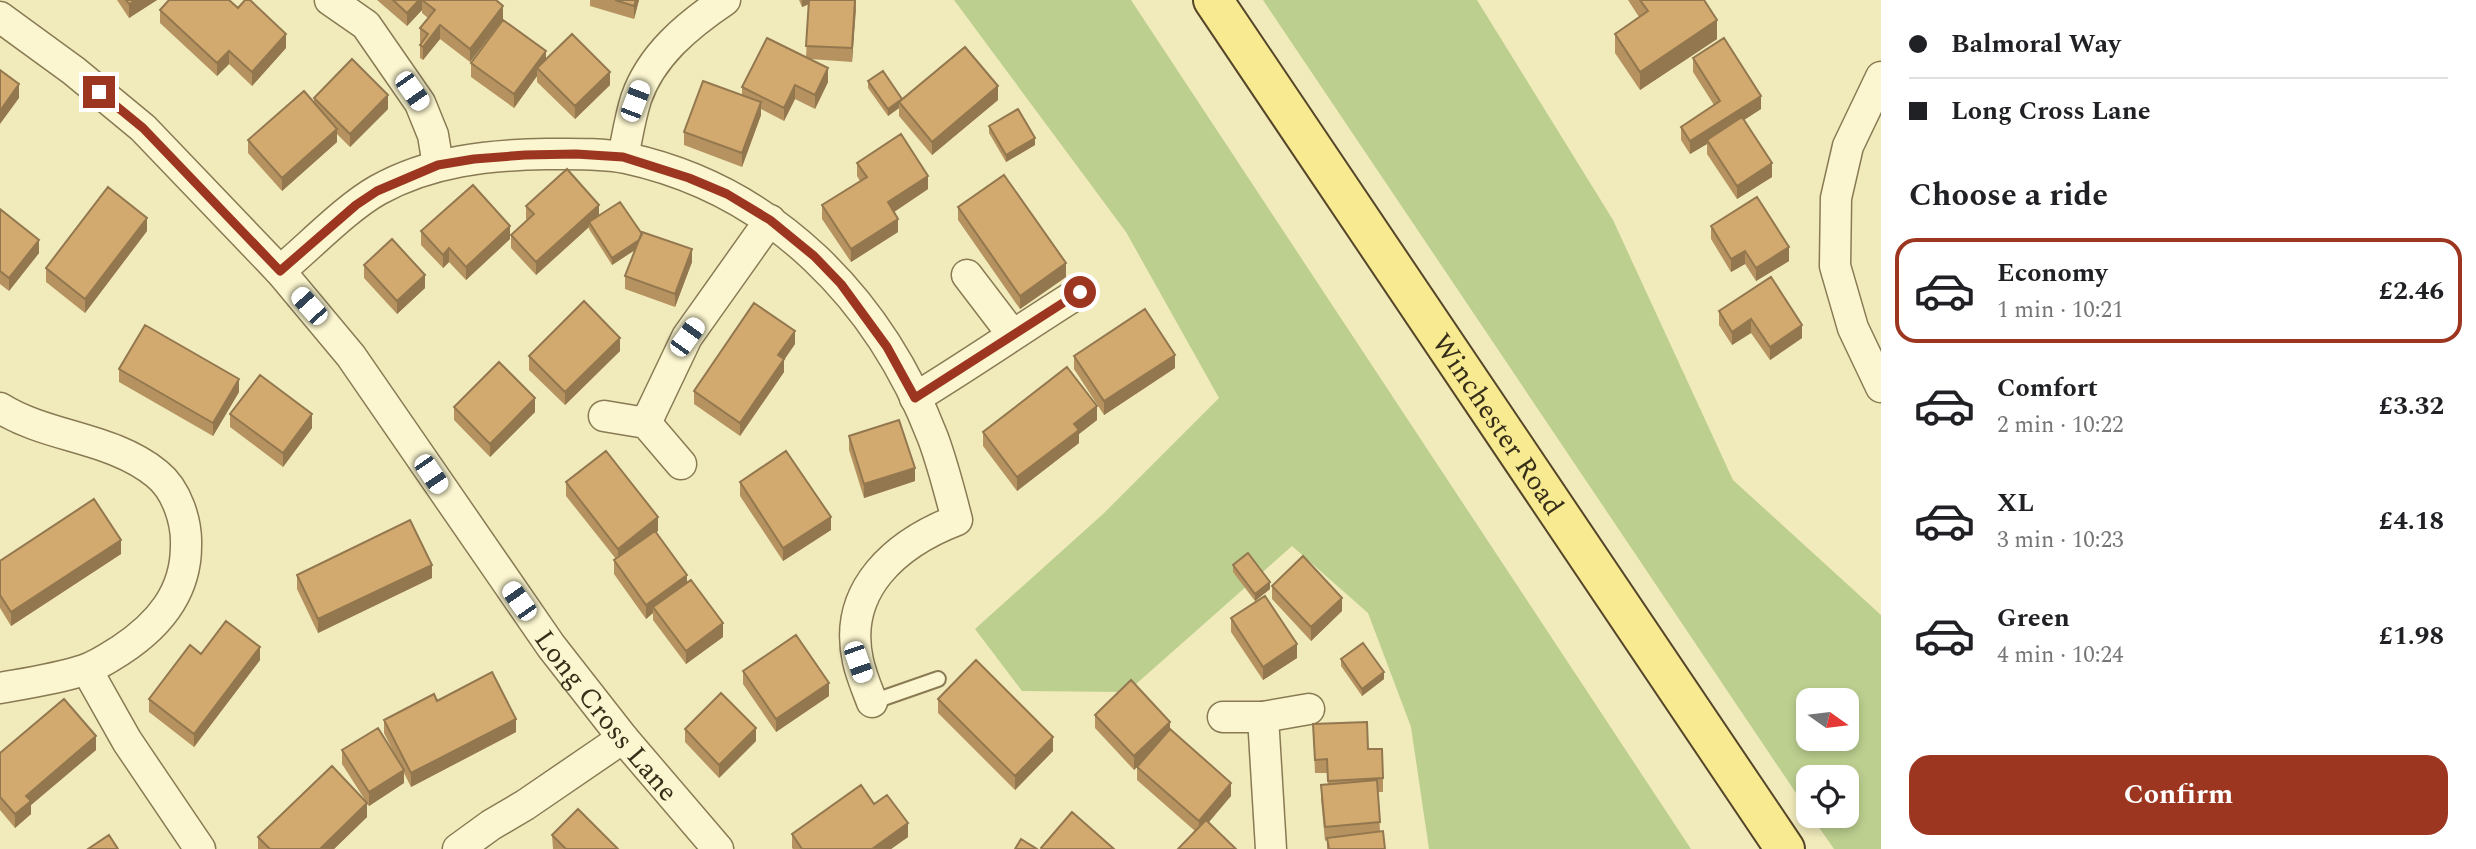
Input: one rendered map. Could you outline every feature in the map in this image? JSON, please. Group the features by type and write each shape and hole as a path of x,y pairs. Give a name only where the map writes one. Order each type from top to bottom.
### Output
{"main road":[{"name":"Winchester Road","path":"1213,0 1785,849"}],"street":[{"path":"330,0 366,25 420,103 433,135 438,165"},
{"path":"623,157 635,101 654,64 681,33 725,0"},
{"name":"Long Cross Lane","path":"0,17 74,71 143,128 280,271 351,356 527,612 623,738 718,849"},
{"path":"1881,77 1848,146 1836,198 1835,266 1853,328 1881,387"},
{"path":"280,271 356,205 377,191 438,165 474,159 576,154 623,157 689,178 727,194 770,220 814,256 841,284 887,347 915,398 933,439 957,520 932,529 892,556 880,569 866,592 857,616 856,651 872,702"},
{"path":"646,423 687,337 770,220"},
{"path":"967,275 1012,334"},
{"path":"915,398 1080,292"},
{"path":"0,408 55,431 114,450 158,474 168,487 184,520 187,539 183,577 165,612 134,641 87,670 0,688"},
{"path":"604,416 646,423 681,464"},
{"path":"87,670 127,741 200,849"},
{"path":"1223,717 1263,718 1309,709"},
{"path":"1263,718 1271,849"},
{"path":"458,849 623,738"}],"lane":[{"path":"872,702 938,679"}],"green space":[{"path":"954,0 1131,0 1691,849 1429,849 1411,727 1368,613 1292,546 1127,692 1022,691 975,629 1103,514 1219,398 1126,232"},
{"path":"1263,0 1477,0 1613,220 1733,480 1881,615 1881,849 1834,849 1819,828 1859,828 1859,765 1796,765 1796,793"}],"building":[{"path":"169,0 229,0 238,8 245,0 250,0 286,34 252,72 229,51 217,63 160,10"},
{"path":"393,0 419,0 407,13"},
{"path":"422,0 496,0 503,6 470,49 440,25 423,47 420,45 428,34 420,28 435,10"},
{"path":"615,0 636,0 634,6"},
{"path":"809,0 855,0 852,48 806,46"},
{"path":"1640,0 1704,0 1717,20 1640,72 1615,34 1648,11"},
{"path":"503,20 546,51 514,94 471,63"},
{"path":"572,34 610,72 575,106 537,68"},
{"path":"767,38 828,68 815,95 795,85 784,108 742,87"},
{"path":"1724,38 1761,96 1690,141 1681,127 1720,101 1693,58"},
{"path":"965,47 998,86 932,142 899,102"},
{"path":"352,59 388,95 350,134 314,98"},
{"path":"0,70 19,84 0,111"},
{"path":"883,71 902,99 888,109 868,81"},
{"path":"703,81 761,102 742,153 684,132"},
{"path":"304,91 337,129 282,178 248,140"},
{"path":"1018,109 1035,138 1006,155 989,126"},
{"path":"1742,117 1772,163 1737,186 1707,140"},
{"path":"901,134 928,176 888,202 898,219 851,249 822,205 867,177 857,163"},
{"path":"567,169 599,205 536,262 511,235 534,214 526,206"},
{"path":"1004,175 1066,263 1020,296 958,207"},
{"path":"473,185 510,226 466,267 449,248 443,255 421,231"},
{"path":"108,187 147,218 85,299 46,268"},
{"path":"1757,197 1789,247 1756,268 1745,251 1731,259 1711,226"},
{"path":"620,202 642,234 639,240 612,258 589,222"},
{"path":"0,209 39,240 9,278 0,271"},
{"path":"642,232 692,249 675,294 625,276"},
{"path":"392,239 425,275 397,301 364,265"},
{"path":"1771,277 1802,325 1770,347 1751,319 1732,332 1719,311"},
{"path":"584,301 620,338 565,392 529,356"},
{"path":"754,303 795,331 778,355 784,359 740,423 694,391"},
{"path":"1145,309 1175,355 1104,401 1074,356"},
{"path":"145,325 239,379 213,423 119,369"},
{"path":"499,362 535,398 490,444 454,407"},
{"path":"1067,367 1097,406 1074,424 1079,430 1017,477 983,432"},
{"path":"260,375 312,414 283,453 230,414"},
{"path":"899,420 915,468 864,484 849,436"},
{"path":"606,451 658,517 618,549 566,482"},
{"path":"786,451 831,517 783,548 740,482"},
{"path":"94,499 121,540 11,612 0,595 0,561"},
{"path":"410,520 432,565 318,619 297,575"},
{"path":"655,531 687,575 646,605 614,560"},
{"path":"1248,553 1270,582 1255,594 1233,565"},
{"path":"1303,556 1342,598 1311,627 1272,586"},
{"path":"691,580 723,623 686,651 653,607"},
{"path":"1265,596 1297,644 1263,667 1231,618"},
{"path":"226,621 260,647 194,734 149,699 190,645 201,654"},
{"path":"796,635 829,683 776,719 743,671"},
{"path":"1363,643 1384,672 1362,689 1341,659"},
{"path":"976,660 1053,737 1015,776 938,699"},
{"path":"492,672 516,719 411,773 384,720 434,694 437,701"},
{"path":"1131,680 1170,722 1134,756 1095,715"},
{"path":"721,693 756,728 719,765 685,729"},
{"path":"64,699 96,736 26,796 31,801 15,814 0,797 0,753"},
{"path":"1367,722 1368,749 1382,749 1383,778 1328,781 1327,759 1315,760 1313,724"},
{"path":"378,728 404,770 369,792 342,750"},
{"path":"1170,729 1231,783 1199,821 1137,767"},
{"path":"332,766 367,803 320,849 270,849 258,837"},
{"path":"1377,780 1380,822 1325,827 1321,785"},
{"path":"861,785 874,804 887,795 908,823 872,849 802,849 792,834"},
{"path":"578,809 618,849 566,849 552,835"},
{"path":"1072,812 1114,849 1042,849"},
{"path":"1206,820 1236,849 1178,849"},
{"path":"1383,831 1385,849 1329,849 1327,838"},
{"path":"109,835 118,849 88,849"},
{"path":"1021,839 1037,849 1015,849"}],"route":[{"path":"99,92 143,128 280,271 356,205 377,191 421,171 474,159 576,154 623,157 657,166 727,194 770,220 814,256 841,284 887,347 915,398 1080,292"}]}
